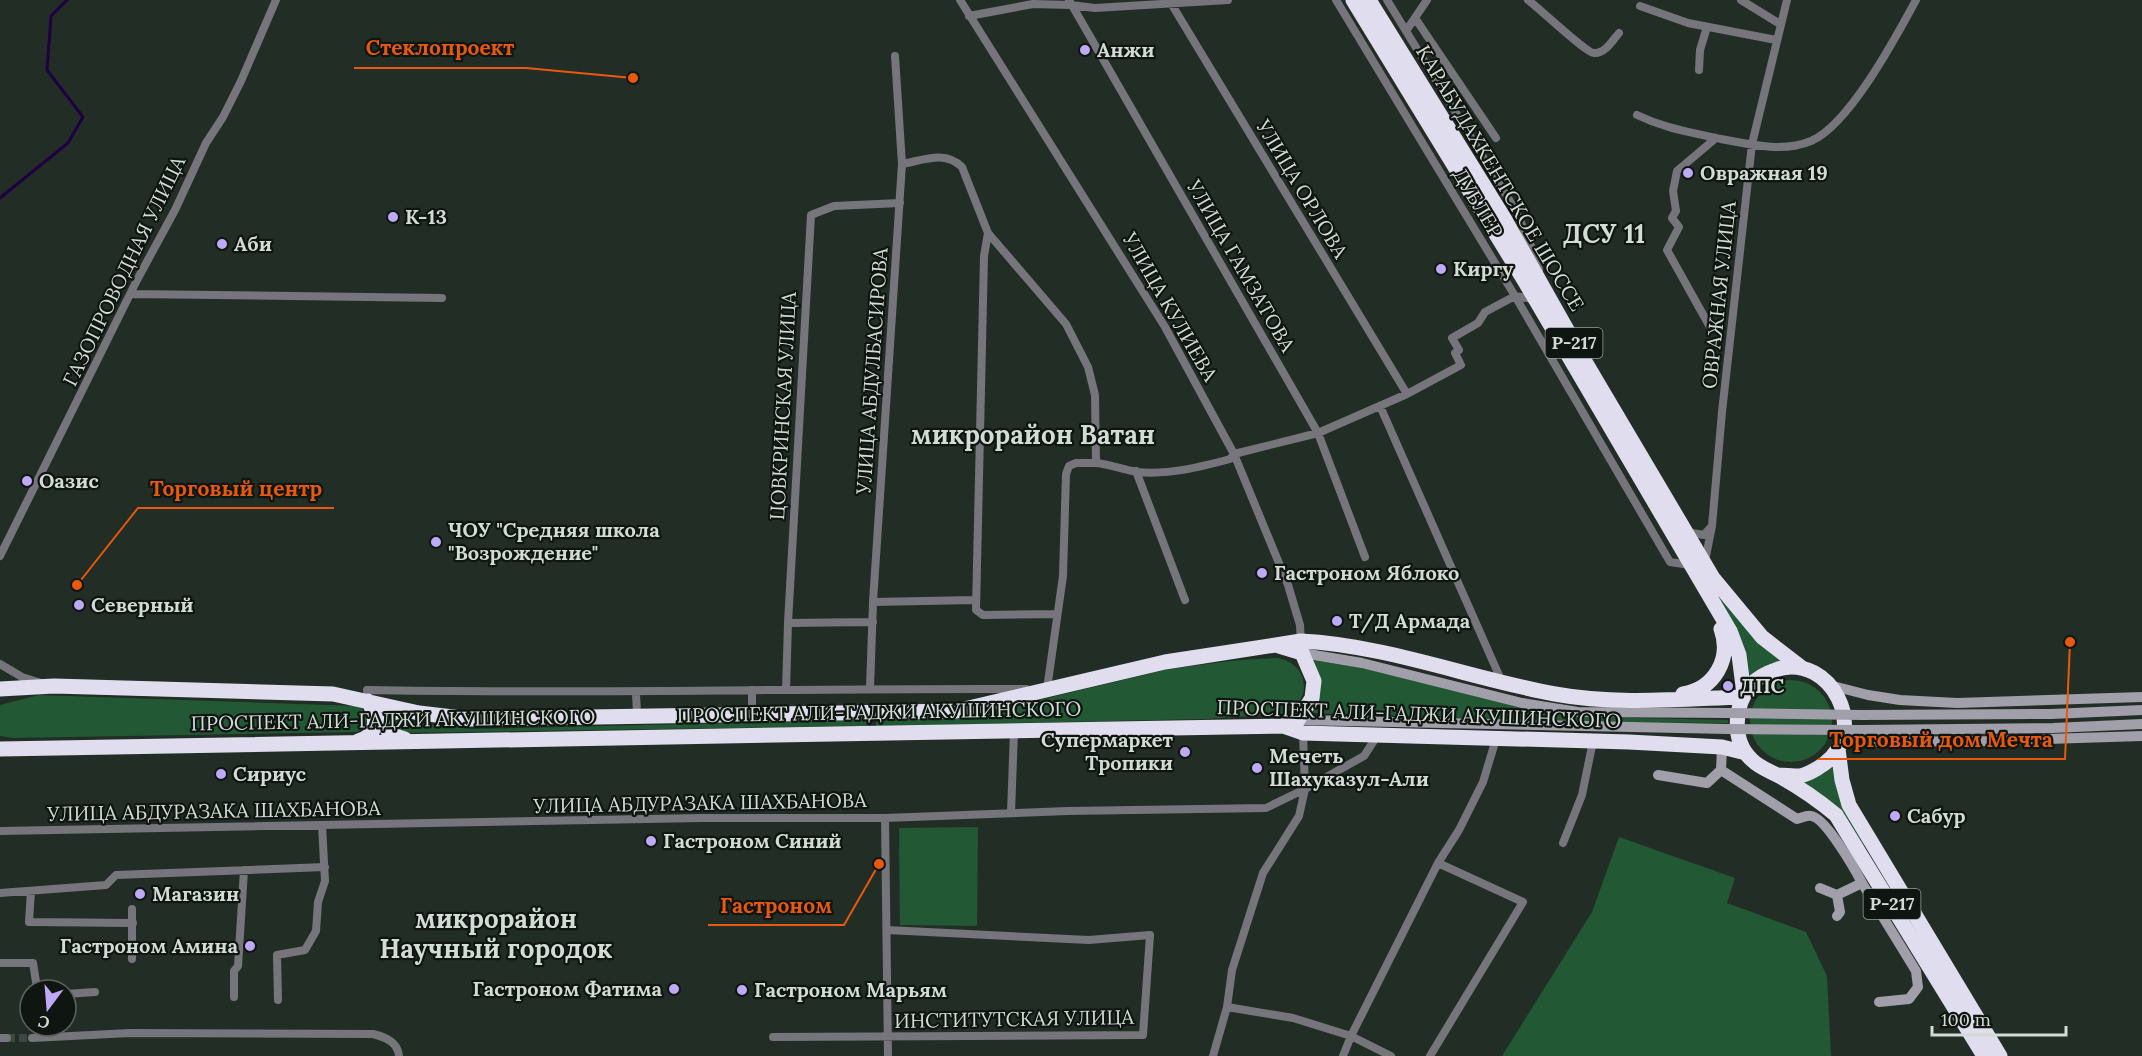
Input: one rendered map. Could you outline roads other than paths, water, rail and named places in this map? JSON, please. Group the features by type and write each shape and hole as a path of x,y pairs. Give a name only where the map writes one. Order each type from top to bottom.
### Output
{"highway":[{"name":"КАРАБУДАХКЕНТСКОЕ ШОССЕ","path":"1353,0 1686,532 1710,598 1730,631 1739,655 1743,696"},
{"name":"КАРАБУДАХКЕНТСКОЕ ШОССЕ","path":"1369,0 1504,218 1538,293 1697,564 1713,578 1762,637 1802,668"},
{"path":"1647,700 1691,693 1706,686 1716,674 1725,648 1724,636 1710,598"},
{"name":"ПРОСПЕКТ АЛИ-ГАДЖИ АКУШИНСКОГО","path":"0,689 54,686 329,694 419,712 470,719 956,711 1165,662 1276,646 1302,647 1320,642 1376,652 1557,695 1589,699 1647,700 1743,696"},
{"path":"1301,727 1312,698 1314,681 1302,647"},
{"path":"1746,753 1737,732 1737,714 1743,696 1753,682 1770,671 1787,667 1802,668"},
{"name":"Р-217","path":"1802,668 1817,674 1829,685 1839,698 1844,710 1846,726 1840,745 1842,780 1849,805 2000,1056"},
{"path":"355,742 365,739 372,733 374,727 375,715 368,701"},
{"path":"414,741 390,734 386,729 386,719 395,712 419,712"},
{"path":"876,712 871,722 877,734"},
{"name":"ПРОСПЕКТ АЛИ-ГАДЖИ АКУШИНСКОГО","path":"5,748 242,742 1282,726 1377,736 1593,741 1722,747 1746,753"},
{"path":"1777,775 1800,776 1816,770 1831,759 1840,745"},
{"name":"Р-217","path":"1746,753 1766,771 1777,775 1818,800 1836,815 1984,1056"}],"main road":[{"path":"1302,647 1522,703 1578,712 1861,715 2051,714 2142,710"},
{"path":"1829,685 1900,700 1957,703 2142,697"},
{"path":"1301,727 1860,730 2053,728 2142,724"},
{"path":"1840,745 2142,736"},
{"path":"1658,775 1707,783 1721,770 1722,747"},
{"path":"1721,770 1797,819 1810,815 1820,819 1844,852 1916,972 1918,987 1909,999 1879,1002"},
{"path":"1837,896 1863,883"},
{"path":"1820,888 1837,896"},
{"path":"1837,896 1840,912 1837,916"}],"street":[{"name":"ГАЗОПРОВОДНАЯ УЛИЦА","path":"0,556 175,210 206,143 223,117 241,81 276,0"},
{"name":"УЛИЦА КУЛИЕВА","path":"960,0 1165,327 1234,454 1288,585 1300,625 1302,647"},
{"path":"969,16 1033,4 1070,3 1095,8 1228,0"},
{"name":"ДУБЛЕР","path":"1336,0 1515,296 1670,562 1697,564"},
{"path":"368,701 367,690 510,693 870,688 1048,689 1063,576 1066,474 1069,466 1076,463 1096,463 1136,471 1189,470 1230,459 1234,454 1318,433 1407,394 1461,365 1455,353 1459,350 1452,338 1478,323 1485,312 1515,296 1538,293 1537,260 1516,211 1387,0"},
{"path":"1406,31 1427,0"},
{"path":"1528,0 1549,16 1585,50 1594,53 1603,52 1619,33"},
{"path":"1741,0 1780,24"},
{"name":"ОВРАЖНАЯ УЛИЦА","path":"1697,564 1712,526 1748,144 1787,0"},
{"path":"1637,115 1659,126 1748,144 1782,147 1796,146 1811,141 1844,115 1916,0"},
{"name":"УЛИЦА ОРЛОВА","path":"1170,2 1407,394"},
{"name":"УЛИЦА ГАМЗАТОВА","path":"1070,3 1318,433 1365,557"},
{"path":"1640,6 1688,23 1776,40"},
{"path":"1415,18 1496,138"},
{"path":"1699,70 1700,50 1707,27"},
{"name":"УЛИЦА АБДУЛБАСИРОВА","path":"870,688 873,602 902,164 895,56"},
{"path":"1710,327 1667,250 1679,227 1672,218 1676,211 1673,191 1677,171 1716,138"},
{"path":"902,164 944,157 955,160 962,167 988,233 1066,324 1088,368 1095,395 1096,463"},
{"name":"ЦОВКРИНСКАЯ УЛИЦА","path":"786,690 811,215 834,206 900,203"},
{"path":"988,233 984,256 976,610 983,615 1057,614"},
{"path":"132,294 441,298"},
{"path":"1380,406 1503,683"},
{"path":"1136,471 1185,600"},
{"path":"1686,532 1704,535 1712,526"},
{"path":"873,602 975,600"},
{"path":"788,623 873,622"},
{"path":"0,664 22,677 54,686"},
{"path":"752,690 752,714"},
{"path":"636,692 637,715"},
{"path":"1213,1056 1227,1007 1232,970 1263,873 1299,816 1305,789 1301,727"},
{"path":"1011,813 1014,731"},
{"name":"УЛИЦА АБДУРАЗАКА ШАХБАНОВА","path":"0,831 702,818 885,818 1266,808 1364,756 1377,736"},
{"path":"1344,1056 1351,1036 1438,863 1459,830 1483,782 1496,739"},
{"path":"1563,843 1582,795 1593,741"},
{"path":"885,818 888,1056"},
{"path":"278,1000 277,955 305,950 315,931 318,902 325,881 322,825"},
{"path":"1430,1056 1523,902 1438,863"},
{"path":"0,893 106,885 116,875 325,867"},
{"path":"234,997 234,971 238,966 242,927 244,870"},
{"path":"31,891 29,922 133,923"},
{"path":"132,909 132,959"},
{"name":"ИНСТИТУТСКАЯ УЛИЦА","path":"773,1037 1143,1035 1150,935 1089,940 887,930"},
{"path":"0,963 33,963 35,978"},
{"path":"78,993 95,992"},
{"path":"1227,1007 1293,1018 1351,1036 1390,1056"},
{"path":"78,1036 130,1033 373,1034 385,1037 393,1043 399,1056"}],"waterway":[{"path":"0,198 68,143 83,117 47,70 51,16 67,0"}],"tunnel":[{"path":"7,1038 18,1038"}],"place":[{"name":"Анжи","path":"1085,50"},
{"name":"Стеклопроект","path":"633,78"},
{"name":"Овражная 19","path":"1688,173"},
{"name":"К-13","path":"393,217"},
{"name":"Аби","path":"222,244"},
{"name":"Киргу","path":"1441,269"},
{"name":"Оазис","path":"27,481"},
{"name":"ЧОУ \"Средняя школа \"Возрождение\"","path":"436,542"},
{"name":"Гастроном Яблоко","path":"1262,573"},
{"name":"Торговый центр","path":"77,585"},
{"name":"Северный","path":"79,605"},
{"name":"Т/Д Армада","path":"1337,621"},
{"name":"Торговый дом Мечта","path":"2070,642"},
{"name":"ДПС","path":"1728,686"},
{"name":"Супермаркет Тропики","path":"1185,752"},
{"name":"Мечеть Шахуказул-Али","path":"1257,768"},
{"name":"Сириус","path":"221,774"},
{"name":"Сабур","path":"1895,816"},
{"name":"Гастроном Синий","path":"651,841"},
{"name":"Гастроном","path":"879,864"},
{"name":"Магазин","path":"140,894"},
{"name":"Гастроном Амина","path":"250,946"},
{"name":"Гастроном Фатима","path":"674,989"},
{"name":"Гастроном Марьям","path":"742,990"}],"district":[{"name":"ДСУ 11","path":"1604,234"},
{"name":"микрорайон Ватан","path":"1033,435"},
{"name":"микрорайон Научный городок","path":"496,934"}]}
